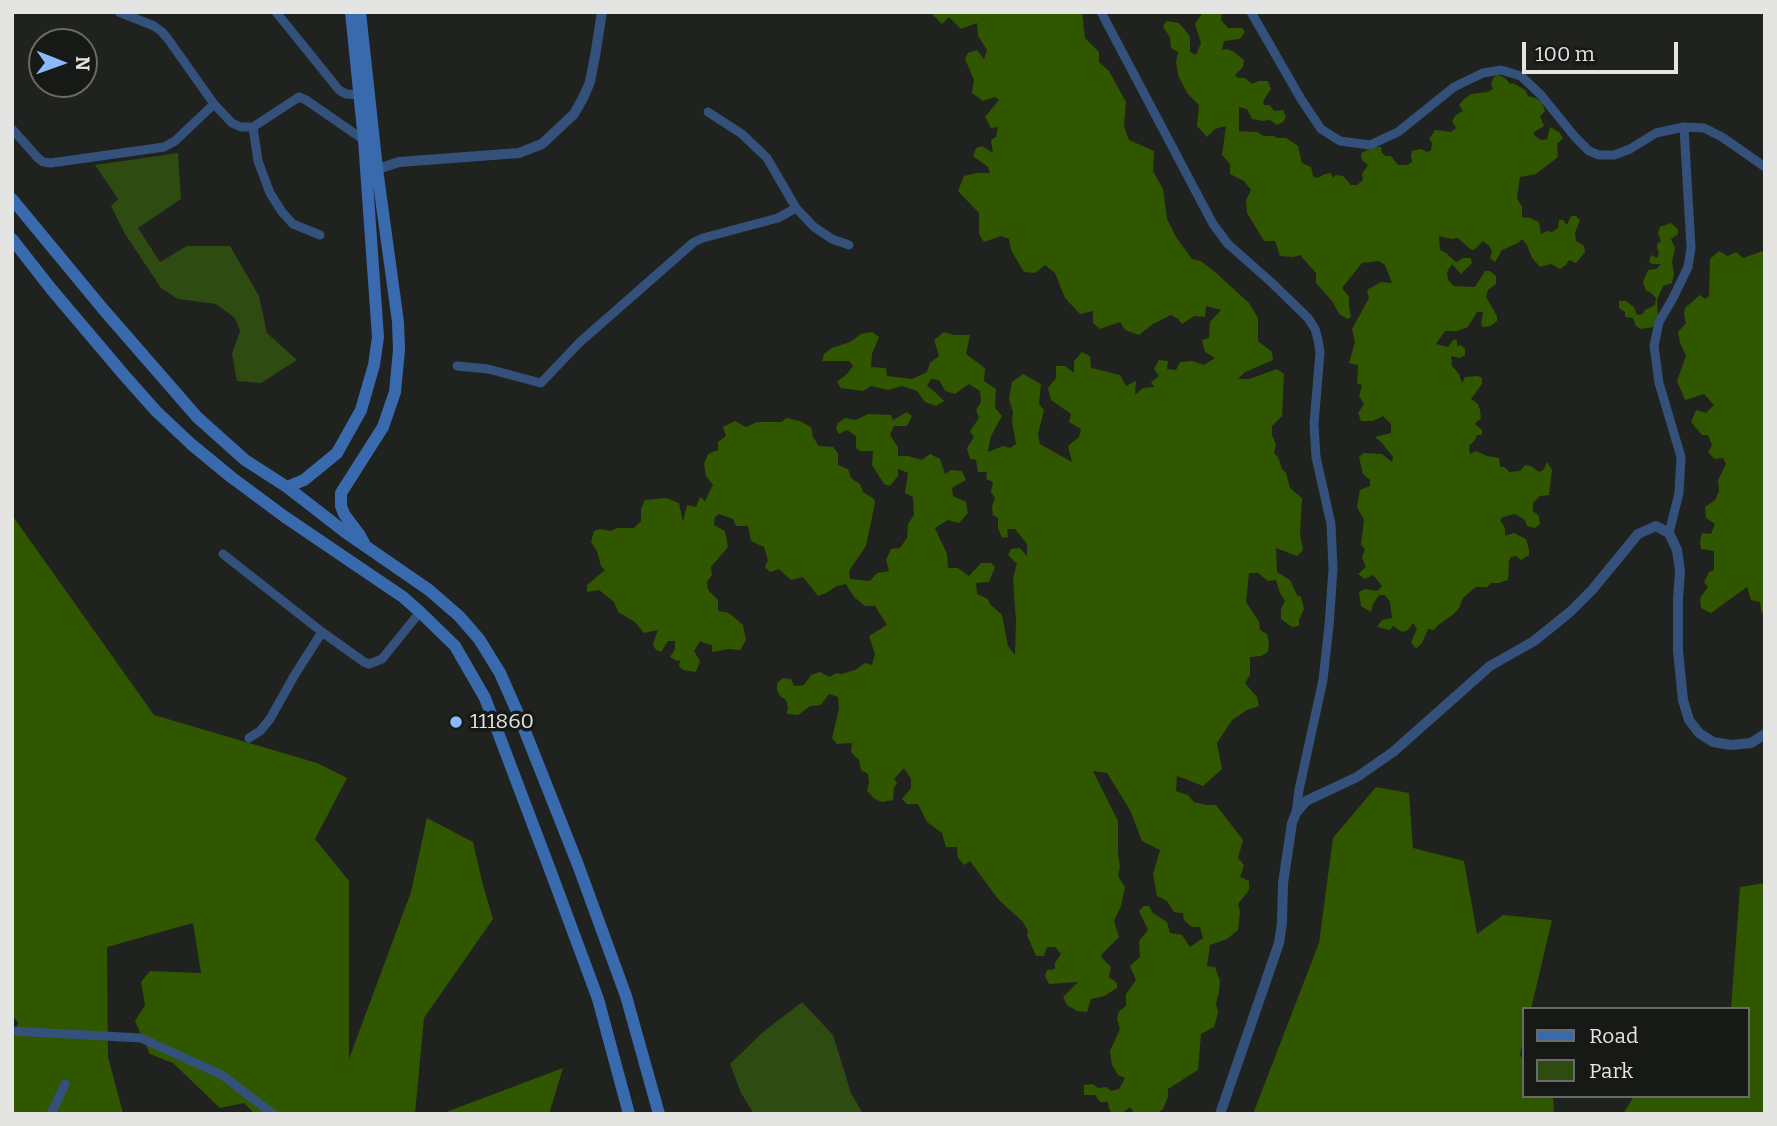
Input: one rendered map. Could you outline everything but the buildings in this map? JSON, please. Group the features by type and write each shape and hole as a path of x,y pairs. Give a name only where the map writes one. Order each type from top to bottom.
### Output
{"main road":[{"path":"286,487 304,480 337,453 361,410 374,365 377,337 371,171 360,52 351,12"},
{"path":"360,12 360,95 364,141 398,322 399,350 395,392 383,426 341,493 344,514 371,550"},
{"path":"12,198 103,309 190,408 245,460 429,590 480,639 500,673 519,716 616,969 659,1114"},
{"path":"12,239 156,411 231,477 403,597 455,646 485,698 597,999 629,1114"},
{"path":"231,477 224,467 225,462 230,459 245,460"},
{"path":"365,570 371,550"}],"street":[{"path":"119,12 162,32 214,104 232,123 241,127 253,127 299,97 364,141"},
{"path":"276,12 339,90 346,94 360,95"},
{"path":"371,171 399,162 519,153 542,144 574,114 583,98 590,82 602,12"},
{"path":"1101,12 1213,224 1228,244 1308,318 1315,329 1320,352 1314,424 1316,457 1331,524 1333,569 1323,680 1292,823 1283,883 1279,943 1220,1114"},
{"path":"1251,12 1321,129 1340,141 1370,145 1398,132 1454,87 1483,73 1501,70 1521,76 1541,95 1575,137 1589,151 1599,155 1614,155 1630,149 1656,133 1684,127 1704,128 1722,137 1765,167"},
{"path":"12,129 38,158 51,163 164,148 175,142 214,104"},
{"path":"708,113 742,134 768,158 796,208 814,227 832,239 849,245"},
{"path":"253,127 258,161 270,193 293,224 320,236"},
{"path":"1669,533 1679,493 1681,457 1659,383 1654,346 1659,322 1688,267 1691,248 1684,127"},
{"path":"457,366 488,369 541,383 580,342 694,242 778,218 796,208"},
{"path":"1296,813 1306,801 1357,777 1384,758 1490,666 1534,641 1592,590 1638,534 1657,526 1669,533 1677,550 1680,571 1678,651 1683,700 1689,720 1699,733 1713,742 1731,745 1751,743 1765,734"},
{"path":"223,554 321,632 369,664 382,659 420,612"},
{"path":"249,738 261,731 270,719 321,632"},
{"path":"12,1031 141,1038 222,1075 273,1114"},
{"path":"51,1114 65,1084"}],"green space":[{"path":"930,12 1082,12 1085,38 1099,52 1099,62 1109,71 1126,102 1124,126 1129,140 1154,151 1153,171 1163,189 1167,219 1176,237 1192,259 1201,261 1215,272 1249,303 1258,318 1258,341 1272,352 1273,360 1245,372 1238,379 1249,379 1277,369 1284,374 1282,416 1272,426 1272,435 1276,444 1274,453 1286,473 1290,488 1302,498 1300,535 1303,550 1297,556 1276,548 1277,572 1290,580 1297,595 1301,597 1304,609 1299,626 1292,627 1281,619 1281,609 1285,601 1276,580 1268,581 1258,573 1249,573 1246,602 1259,622 1260,630 1267,634 1269,642 1268,652 1250,657 1250,675 1245,683 1257,697 1259,706 1232,720 1217,743 1222,769 1203,786 1177,776 1176,791 1188,795 1194,802 1216,805 1243,840 1238,858 1244,865 1240,877 1249,881 1249,890 1238,904 1238,930 1227,939 1210,945 1207,966 1215,967 1220,981 1216,1003 1218,1013 1214,1027 1201,1034 1198,1070 1168,1089 1163,1109 1156,1114 1135,1114 1130,1107 1121,1114 1113,1114 1108,1102 1100,1102 1095,1095 1084,1095 1084,1085 1093,1084 1111,1091 1119,1089 1125,1078 1118,1075 1112,1065 1110,1051 1120,1029 1117,1019 1119,1011 1126,1006 1126,994 1136,980 1130,966 1140,957 1139,941 1148,930 1139,911 1144,906 1149,906 1153,913 1167,922 1170,933 1182,935 1190,947 1203,938 1200,927 1192,927 1184,920 1183,913 1174,912 1167,901 1157,896 1153,874 1160,850 1142,841 1130,810 1107,773 1093,771 1118,821 1118,876 1125,887 1114,921 1119,937 1101,957 1111,967 1109,977 1117,983 1117,988 1104,996 1091,999 1087,1012 1077,1011 1067,1005 1063,997 1078,982 1049,984 1045,976 1047,970 1055,969 1055,963 1061,954 1055,947 1047,947 1044,956 1036,956 1023,922 998,899 970,861 964,865 958,858 957,847 946,847 942,833 927,822 918,804 907,804 902,799 911,788 911,779 904,768 894,779 897,783 893,800 882,802 867,791 868,774 861,770 859,760 851,752 852,743 837,744 832,738 839,709 838,697 829,694 821,705 810,706 798,715 787,714 786,700 777,690 777,683 783,678 791,679 794,686 804,685 811,675 820,672 830,677 836,673 855,670 865,663 872,665 875,654 869,636 887,625 875,606 865,606 854,597 846,584 818,596 803,577 791,580 779,569 770,572 765,567 768,560 764,547 751,541 748,526 736,526 733,519 719,514 715,517 714,525 725,531 728,547 711,567 708,590 718,600 718,611 729,613 743,625 746,640 740,650 712,652 712,645 700,641 694,651 700,661 696,672 683,670 679,666 680,660 670,657 675,649 675,641 668,641 661,652 656,650 653,644 658,630 644,633 635,622 618,612 614,602 599,590 587,592 587,585 605,570 591,542 594,531 634,528 641,521 641,509 645,500 666,498 679,503 683,522 687,505 696,507 700,497 705,501 713,485 706,476 704,464 708,454 718,450 718,442 726,436 723,427 735,421 746,427 757,422 782,422 786,418 800,421 811,427 819,446 833,447 838,453 838,465 848,469 851,478 860,484 863,492 874,499 875,503 866,546 849,571 850,579 870,581 877,573 889,571 886,560 891,549 900,548 907,538 908,524 914,515 913,497 905,493 908,473 898,469 898,476 890,486 884,484 872,465 873,451 860,451 856,448 856,436 847,430 839,434 836,428 845,418 856,420 868,414 891,415 893,420 907,412 912,416 907,426 894,426 890,435 898,447 898,456 922,460 930,454 940,459 945,474 951,470 962,471 966,480 952,488 953,496 966,502 968,513 959,523 948,520 935,528 947,554 948,568 958,568 969,576 981,563 991,563 995,567 989,582 976,583 977,594 988,599 1002,615 1008,646 1015,655 1013,578 1017,564 1008,555 1011,549 1020,548 1027,556 1027,544 1015,529 1007,529 1008,537 1002,538 998,518 993,515 993,482 986,479 987,472 978,472 976,460 970,459 967,448 974,437 970,431 979,418 976,410 981,402 980,391 969,384 955,394 945,391 939,380 931,379 927,386 944,401 936,406 925,402 917,391 902,386 888,390 871,386 863,391 841,388 837,382 853,366 849,361 822,361 824,354 861,334 872,332 879,337 872,354 871,367 886,368 887,376 912,379 927,372 930,363 939,356 934,340 944,332 970,335 966,354 985,368 984,381 996,389 995,408 1002,416 991,436 988,452 1003,446 1010,448 1016,444 1009,399 1012,382 1023,374 1041,384 1039,404 1044,410 1038,434 1040,444 1072,462 1068,446 1079,437 1081,429 1069,422 1071,414 1051,400 1048,388 1056,378 1056,366 1065,366 1074,373 1074,361 1082,352 1090,356 1091,368 1120,375 1126,386 1136,381 1135,395 1143,388 1154,387 1151,382 1159,376 1154,369 1159,360 1168,361 1167,369 1176,370 1180,362 1192,361 1204,365 1215,358 1205,352 1202,340 1209,338 1210,322 1221,310 1206,306 1205,317 1194,316 1182,324 1171,315 1139,335 1125,330 1120,322 1100,329 1093,323 1093,311 1080,314 1065,298 1055,273 1045,265 1035,273 1024,272 1011,250 1009,239 1001,236 984,242 979,234 979,213 958,191 964,176 990,173 988,167 973,156 976,148 982,146 993,153 991,140 996,137 998,127 991,128 985,117 999,100 995,97 983,101 972,93 974,80 965,59 968,53 977,50 984,59 987,50 978,36 977,23 961,29 949,17 942,24"},
{"path":"1203,12 1222,12 1221,20 1228,28 1242,28 1245,32 1240,39 1224,41 1222,50 1234,52 1244,60 1243,67 1235,75 1238,78 1245,78 1252,84 1268,81 1271,89 1263,101 1264,105 1270,105 1274,111 1283,110 1286,117 1277,125 1270,120 1252,119 1247,109 1239,107 1239,131 1286,138 1298,146 1302,163 1311,167 1313,176 1317,178 1331,173 1333,178 1336,175 1343,176 1351,185 1357,185 1363,180 1362,174 1368,165 1362,160 1361,153 1375,147 1381,147 1382,153 1391,156 1398,165 1407,165 1412,162 1412,151 1431,150 1432,143 1429,139 1435,130 1451,132 1456,128 1452,121 1463,111 1459,105 1471,94 1493,89 1491,83 1498,75 1542,103 1545,111 1540,116 1544,126 1534,132 1534,135 1541,140 1547,139 1550,127 1563,138 1557,144 1558,157 1536,174 1520,177 1517,198 1522,207 1522,217 1539,222 1541,234 1558,228 1559,220 1563,220 1567,225 1571,216 1580,220 1575,233 1576,241 1584,246 1585,252 1576,263 1569,260 1560,269 1551,264 1540,267 1522,239 1502,250 1495,262 1490,258 1492,251 1483,241 1474,250 1458,238 1439,236 1440,250 1456,262 1471,258 1472,263 1461,274 1452,264 1447,272 1448,280 1454,286 1475,287 1485,271 1496,276 1496,284 1488,290 1486,297 1497,321 1491,326 1483,327 1483,312 1477,312 1468,327 1445,331 1436,344 1448,347 1454,339 1457,346 1465,348 1465,355 1460,358 1451,356 1452,366 1462,383 1465,377 1482,378 1482,384 1471,399 1478,404 1480,410 1481,419 1475,424 1482,430 1482,435 1477,435 1469,446 1470,454 1476,451 1499,458 1500,466 1509,472 1520,471 1525,465 1539,472 1547,462 1552,470 1549,495 1540,496 1533,503 1533,511 1539,516 1540,524 1535,528 1527,526 1525,520 1515,514 1500,520 1505,528 1505,536 1514,533 1526,539 1529,555 1521,560 1516,556 1511,557 1508,580 1491,583 1487,587 1476,587 1463,598 1454,614 1434,630 1428,629 1416,649 1411,642 1417,629 1413,623 1408,630 1402,632 1393,626 1390,630 1377,627 1382,620 1392,618 1390,602 1385,595 1379,595 1371,612 1361,606 1359,592 1365,589 1377,591 1382,586 1373,575 1365,579 1358,574 1366,567 1362,558 1365,549 1361,545 1364,520 1357,507 1360,490 1370,486 1370,480 1363,474 1359,457 1364,453 1382,454 1392,462 1393,457 1375,437 1391,433 1391,424 1383,416 1373,421 1361,421 1358,413 1364,404 1359,396 1362,385 1357,384 1358,365 1349,363 1355,342 1352,329 1369,298 1367,290 1381,282 1392,283 1385,265 1379,261 1362,263 1342,288 1349,297 1351,317 1348,319 1339,314 1332,301 1316,283 1316,273 1300,255 1280,256 1275,241 1264,241 1247,213 1246,200 1251,190 1244,181 1230,174 1230,164 1222,155 1226,126 1215,129 1207,137 1197,126 1199,105 1187,93 1178,75 1178,52 1171,48 1170,37 1163,27 1166,21 1179,23 1190,36 1190,52 1196,55 1201,43 1195,24"},
{"path":"178,153 181,199 138,228 160,262 187,246 230,246 259,296 267,333 297,360 261,383 237,381 232,354 240,331 235,318 216,304 178,299 161,288 125,234 111,206 118,199 95,165"},
{"path":"1671,223 1678,229 1678,234 1671,239 1675,248 1672,283 1663,286 1657,300 1656,325 1641,329 1636,326 1633,318 1625,317 1625,312 1619,308 1619,301 1626,301 1634,307 1637,315 1655,305 1656,298 1646,291 1643,282 1648,270 1656,269 1661,264 1652,264 1649,261 1651,255 1657,258 1659,253 1657,244 1661,241 1658,233 1660,227"},
{"path":"1765,248 1765,615 1762,614 1760,602 1751,600 1747,587 1711,613 1701,608 1700,598 1708,587 1704,582 1709,572 1714,570 1714,551 1701,549 1700,541 1702,533 1711,534 1715,524 1706,518 1705,507 1715,500 1719,491 1718,480 1726,464 1723,458 1715,459 1708,452 1712,445 1708,435 1702,435 1691,422 1696,410 1706,413 1714,405 1704,394 1685,400 1677,381 1686,356 1678,332 1686,323 1685,308 1700,295 1705,299 1709,296 1710,259 1719,251 1728,256 1736,252 1743,258"},
{"path":"12,515 154,715 317,763 347,778 315,839 349,881 349,1059 411,892 427,818 473,842 493,919 424,1018 415,1114 255,1114 244,1103 220,1108 173,1063 150,1054 135,1021 145,1005 141,982 150,971 201,973 193,923 107,947 108,1057 123,1113 127,1114 12,1114 12,1047 18,1022 12,1016"},
{"path":"1376,787 1409,793 1413,848 1464,861 1477,934 1503,915 1552,920 1531,1007 1522,1007 1520,1055 1522,1098 1553,1098 1554,1114 1253,1114 1319,943 1333,838"},
{"path":"1765,883 1765,1114 1623,1114 1633,1098 1749,1098 1749,1007 1731,1007 1740,887"},
{"path":"802,1002 833,1035 851,1093 863,1114 754,1114 741,1093 730,1064 763,1032"},
{"path":"563,1068 549,1114 441,1114"}],"place":[{"name":"111860","path":"456,722"}]}
